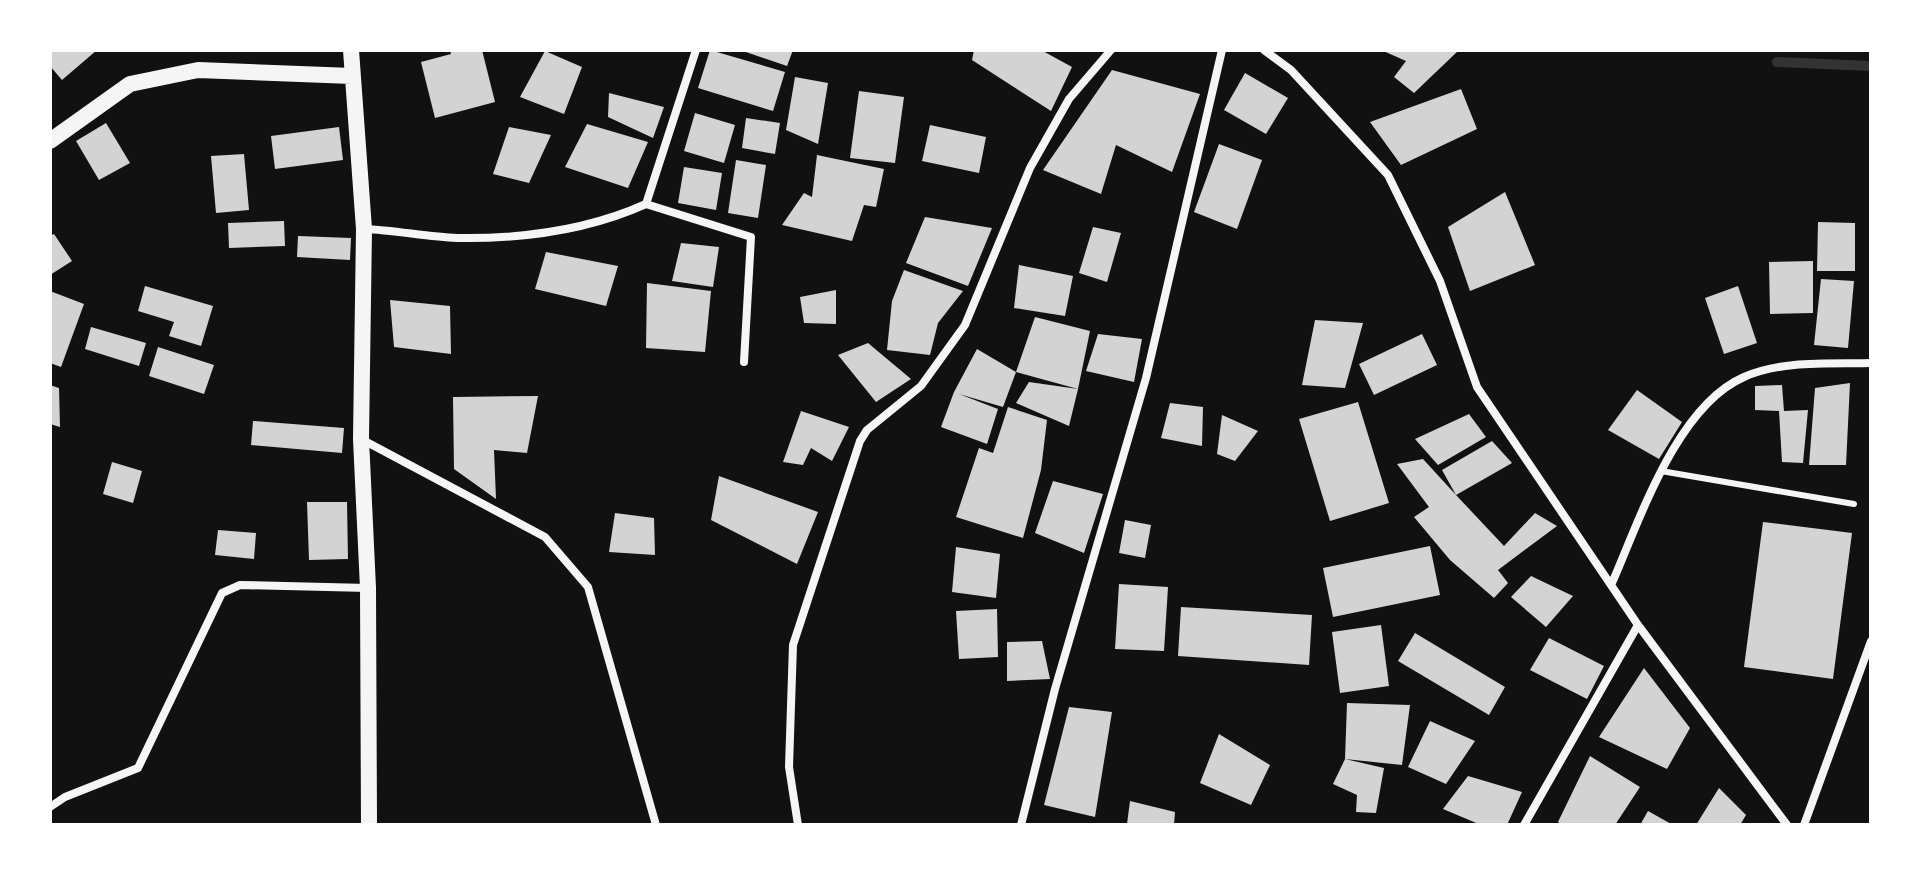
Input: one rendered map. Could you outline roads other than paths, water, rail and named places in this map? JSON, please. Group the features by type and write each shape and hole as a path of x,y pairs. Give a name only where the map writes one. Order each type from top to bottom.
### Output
{"main road":[{"path":"351,50 364,229 361,439 368,588 369,825"},
{"path":"50,141 130,84 198,70 352,76"}],"street":[{"path":"646,204 696,50"},
{"path":"798,825 789,767 793,645 860,441 867,430 921,386 965,325 1030,168 1069,99 1111,50"},
{"path":"1022,825 1055,689 1146,378 1222,50"},
{"path":"1264,50 1291,70 1388,175 1440,281 1477,387 1638,625 1787,825"},
{"path":"364,229 455,238 539,235 604,223 646,204 751,237 744,362"},
{"path":"1612,583 1661,471 1698,411 1744,377 1798,365 1871,363"},
{"path":"361,439 545,537 588,587 656,825"},
{"path":"50,807 65,797 138,768 222,593 240,585 368,588"},
{"path":"1524,825 1638,625"},
{"path":"1804,825 1871,641"}],"lane":[{"path":"1661,471 1854,504"}],"waterway":[{"path":"1777,62 1871,66"}]}
